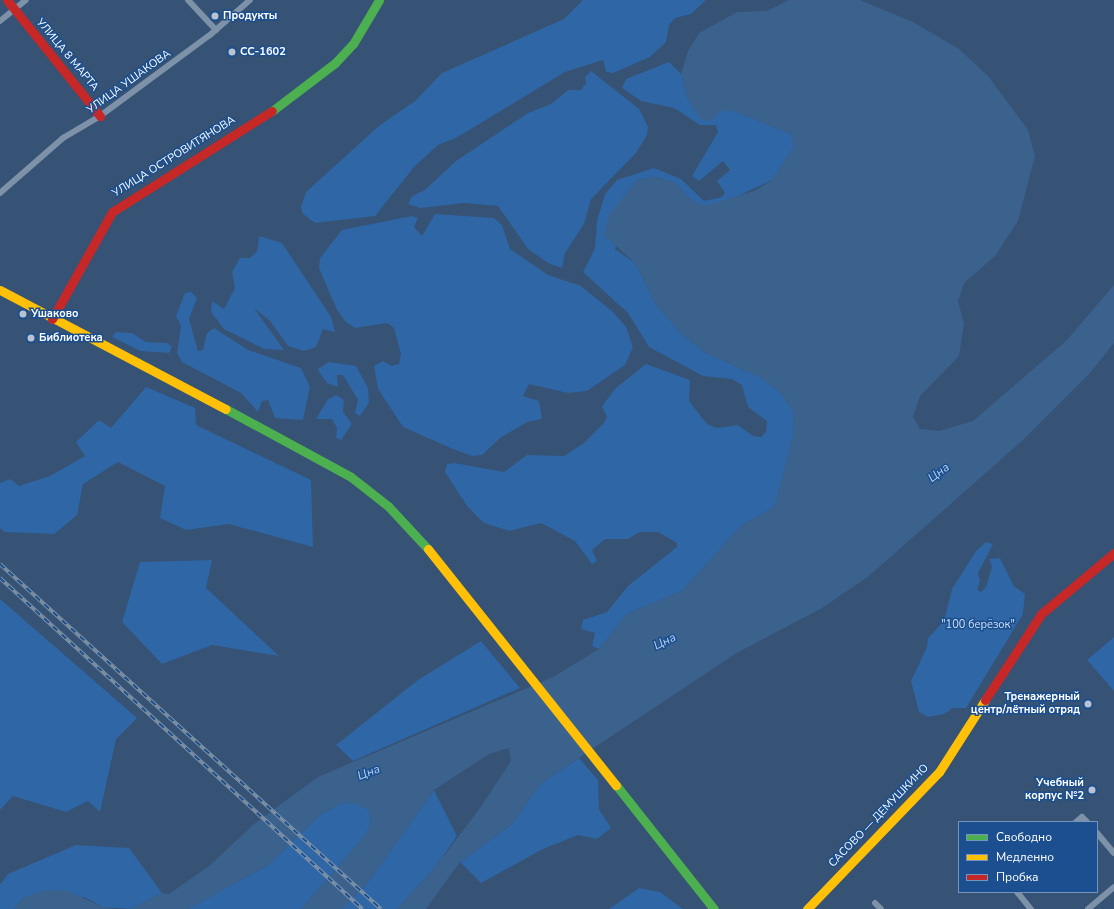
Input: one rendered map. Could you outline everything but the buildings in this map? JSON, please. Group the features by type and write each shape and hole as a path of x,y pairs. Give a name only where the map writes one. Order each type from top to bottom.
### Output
{"street":[{"name":"УЛИЦА 8 МАРТА","path":"7,0 100,116"},
{"path":"0,21 26,0"},
{"path":"188,0 216,30"},
{"name":"УЛИЦА УШАКОВА","path":"0,193 63,138 100,116 216,30 250,0"},
{"name":"УЛИЦА ОСТРОВИТЯНОВА","path":"52,319 112,212 273,110 335,63 353,44 379,0"},
{"path":"0,290 52,319 283,438 351,477 406,524 482,614 714,909"},
{"name":"САСОВО — ДЕМУШКИНО","path":"807,909 939,772 1041,614 1114,553"},
{"path":"1077,821 1082,817 1086,821"},
{"path":"1098,835 1114,853"},
{"path":"1088,909 1114,886"},
{"path":"1018,893 1032,909"},
{"path":"875,903 881,909"}],"green space":[{"path":"583,0 706,0 691,14 675,18 669,25 666,42 650,57 613,73 606,72 603,60 565,72 456,138 438,145 414,167 375,216 315,223 303,214 301,207 306,192 380,125 415,101 442,73 564,19"},
{"path":"669,62 681,74 687,98 720,111 734,111 791,134 794,147 772,180 719,205 705,207 691,200 675,183 656,177 637,180 615,249 636,264 656,305 681,333 704,352 760,377 781,393 793,411 794,432 775,506 741,526 682,591 627,614 599,649 592,646 595,633 581,629 583,620 607,612 628,586 677,547 677,543 658,532 640,532 628,539 605,539 592,550 597,561 592,564 575,541 541,523 509,531 484,523 467,506 445,472 447,464 454,463 504,472 527,455 564,456 584,443 604,423 607,417 602,406 616,388 646,364 690,380 689,401 707,424 717,428 738,425 753,436 761,437 766,432 767,421 748,407 742,385 732,379 703,376 649,347 628,313 583,272 595,248 597,221 605,194 617,180 654,168 681,179 704,201 722,197 725,193 717,181 730,170 723,161 699,181 692,176 718,132 716,125 700,125 674,108 641,101 622,88 626,79"},
{"path":"591,71 639,109 648,127 647,135 636,153 591,199 584,224 565,253 562,268 548,263 528,249 498,206 464,203 420,208 408,204 412,196 425,190 456,161 528,113 551,104 568,90 581,90 586,83 585,77"},
{"path":"435,214 494,218 502,225 510,249 548,275 581,286 613,312 626,327 633,347 625,365 587,391 568,393 529,384 523,396 539,401 542,419 527,422 500,438 482,455 472,456 403,427 378,389 374,366 383,361 392,366 399,364 401,354 394,328 387,323 355,328 346,322 337,310 319,268 320,258 342,230 412,216 418,218 414,227 422,236"},
{"path":"259,236 282,243 331,317 335,332 323,329 316,347 304,351 288,346 270,321 254,308 284,350 264,349 224,329 211,312 212,301 224,309 235,288 232,272 240,258 250,258 257,252"},
{"path":"191,292 197,298 189,319 198,351 203,350 207,333 214,328 248,350 301,368 310,387 303,420 275,418 268,400 262,401 258,412 241,393 182,362 177,353 181,326 176,316 185,293"},
{"path":"116,332 132,333 146,342 167,343 172,347 169,353 140,351 112,337"},
{"path":"329,362 356,366 368,388 369,403 360,416 355,413 358,400 343,375 337,375 338,387 327,383 319,372 318,369"},
{"path":"146,387 195,408 196,425 311,480 313,547 229,524 186,530 160,518 165,486 118,462 83,484 77,515 54,534 5,532 0,528 0,483 10,479 19,486 50,476 85,456 76,442 99,420 111,428"},
{"path":"336,395 344,400 343,412 352,424 341,440 336,438 337,428 332,419 316,419 328,399"},
{"name":"\"100 берёзок\"","path":"986,542 993,544 978,573 980,581 977,590 981,592 986,587 992,567 989,559 1000,558 1014,586 1025,594 1023,614 966,708 953,708 944,714 928,717 919,712 911,681 927,647 928,638 944,621 952,589 976,551"},
{"path":"212,560 206,588 279,656 212,645 162,664 122,622 140,562"},
{"path":"0,599 137,718 116,739 100,812 88,801 66,812 13,796 0,810"},
{"path":"1114,637 1114,691 1087,660"},
{"path":"481,641 520,688 353,761 336,745 418,680"},
{"path":"579,758 598,780 599,809 611,828 597,839 578,835 543,849 481,883 460,862 512,824 541,783"},
{"path":"434,790 457,836 436,866 397,909 341,909 366,885"},
{"path":"342,803 357,804 369,810 371,823 364,837 301,909 188,909 268,865 321,814"},
{"path":"76,845 129,848 162,893 131,909 103,907 84,897 23,898 14,909 0,909 0,885 8,874"},
{"path":"639,888 660,892 683,909 609,909"}],"water":[{"name":"Цна","path":"789,0 860,0 913,22 959,49 988,76 1028,130 1035,156 1018,221 995,256 964,283 958,301 964,324 959,356 920,396 913,417 920,429 939,431 973,421 1066,341 1114,285 1114,343 1090,373 1022,441 869,576 822,608 735,654 541,783 512,824 460,862 426,909 397,909 436,866 480,808 511,761 509,748 489,754 434,790 366,885 341,909 301,909 364,837 371,823 369,810 357,804 342,803 321,814 268,865 188,909 131,909 162,893 169,894 209,866 254,824 318,777 553,677 599,649 627,614 682,591 741,526 775,506 794,432 793,411 781,393 760,377 704,352 681,333 656,305 636,264 604,235 609,215 637,180 656,177 675,183 691,200 705,206 754,191 772,180 794,147 791,134 734,111 720,111 712,121 701,120 687,98 681,74 688,51 699,33 737,12 767,11"},
{"path":"65,890 103,907 116,909 14,909 23,898 41,891"}],"railway":[{"path":"0,564 381,909"},
{"path":"0,578 362,909"}],"traffic: fast":[{"path":"272,111 335,63 353,44 379,0"},
{"path":"226,409 351,477 388,506 428,549"},
{"path":"616,785 714,909"}],"traffic: slow":[{"path":"0,290 226,409"},
{"path":"428,549 616,785"},
{"path":"807,909 939,772 985,700"}],"traffic: jam":[{"path":"7,0 100,116"},
{"path":"52,319 112,212 272,111"},
{"path":"985,700 1041,614 1114,553"}],"place":[{"name":"Продукты","path":"215,16"},
{"name":"СС-1602","path":"232,52"},
{"name":"Ушаково","path":"23,314"},
{"name":"Библиотека","path":"31,338"},
{"name":"Тренажерный центр/лётный отряд","path":"1088,704"},
{"name":"Учебный корпус №2","path":"1092,790"}]}
